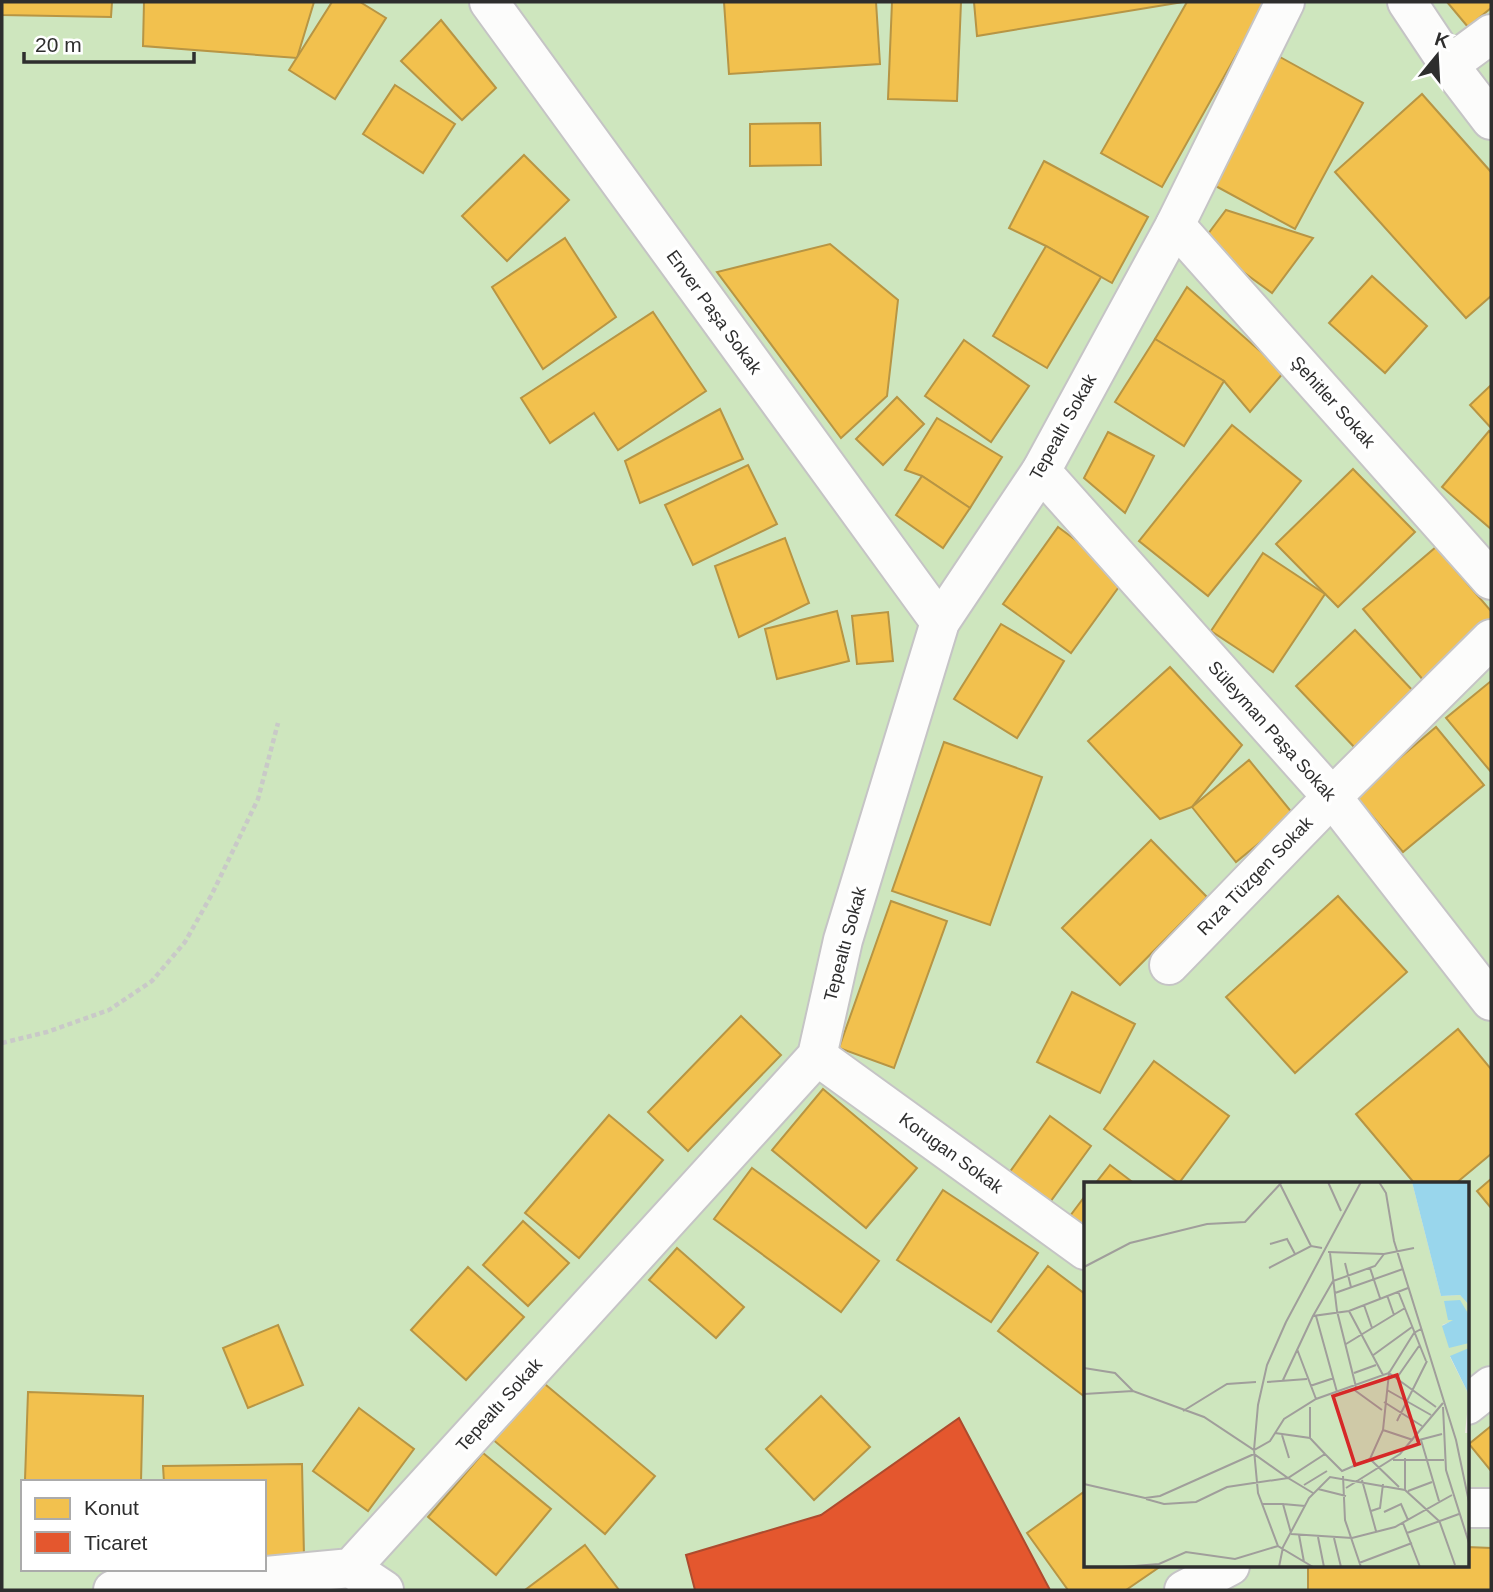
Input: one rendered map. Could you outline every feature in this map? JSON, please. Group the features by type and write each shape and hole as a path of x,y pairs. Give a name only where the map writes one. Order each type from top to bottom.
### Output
{"street":[{"name":"Enver Paşa Sokak","path":"489,2 940,622"},
{"name":"Tepealtı Sokak","path":"351,1568 817,1056 843,940 940,622 1041,471 1175,225 1284,2"},
{"path":"1407,2 1491,120"},
{"path":"1450,65 1491,34"},
{"name":"Şehitler Sokak","path":"1175,225 1491,580"},
{"name":"Süleyman Paşa Sokak","path":"1041,471 1332,797 1491,1001"},
{"name":"Rıza Tüzgen Sokak","path":"1169,965 1491,639"},
{"name":"Korugan Sokak","path":"817,1056 1084,1249"},
{"path":"1468,1404 1491,1386"},
{"path":"1468,1508 1491,1508"},
{"path":"113,1590 351,1568 384,1590"},
{"path":"1184,1590 1226,1568"}],"path":[{"path":"2,1042 47,1032 109,1010 152,981 186,942 258,799 278,723"}],"green space":[{"path":"2,2 1491,2 1491,1590 2,1590"}],"building: Konut":[{"path":"2,2 112,2 111,17 2,15"},
{"path":"144,2 314,2 297,58 143,46"},
{"path":"332,2 360,2 386,18 335,99 289,70"},
{"path":"724,2 876,2 880,64 729,74"},
{"path":"892,2 961,2 957,101 888,99"},
{"path":"974,2 1183,2 977,36"},
{"path":"1187,2 1266,2 1162,187 1101,153"},
{"path":"1447,2 1491,2 1491,8 1468,27"},
{"path":"441,20 496,88 462,120 401,61"},
{"path":"1280,57 1363,103 1295,229 1212,184"},
{"path":"395,85 455,124 423,173 363,134"},
{"path":"1422,94 1491,172 1491,296 1466,318 1335,172"},
{"path":"820,123 821,165 750,166 750,124"},
{"path":"524,155 569,200 507,261 462,216"},
{"path":"1044,161 1148,217 1112,283 1009,228"},
{"path":"1226,210 1313,238 1272,293 1202,242"},
{"path":"565,238 616,317 543,369 492,287"},
{"path":"830,244 898,300 887,396 841,438 717,272"},
{"path":"1046,246 1101,277 1047,368 993,336"},
{"path":"1372,276 1427,326 1385,373 1329,323"},
{"path":"1187,287 1284,372 1250,412 1224,381 1155,339"},
{"path":"653,312 706,391 618,450 594,413 550,443 521,398"},
{"path":"1155,339 1224,381 1184,446 1115,402"},
{"path":"964,340 1029,386 991,442 925,396"},
{"path":"1491,385 1491,428 1470,405"},
{"path":"897,397 924,424 883,465 856,439"},
{"path":"720,409 743,459 640,503 625,461"},
{"path":"937,418 1002,457 970,508 922,476 905,470"},
{"path":"1232,425 1301,481 1208,596 1139,541"},
{"path":"1489,431 1491,433 1491,529 1442,487"},
{"path":"1108,432 1154,456 1125,513 1084,478"},
{"path":"748,465 777,524 693,565 665,505"},
{"path":"1353,469 1415,532 1338,607 1276,544"},
{"path":"922,476 970,508 943,548 896,515"},
{"path":"1058,527 1126,577 1071,653 1003,604"},
{"path":"785,538 809,603 739,637 715,566"},
{"path":"1436,547 1491,611 1491,623 1424,681 1363,609"},
{"path":"1263,553 1325,594 1273,672 1211,631"},
{"path":"837,611 849,661 777,679 765,629"},
{"path":"888,612 893,661 857,664 852,616"},
{"path":"1001,624 1064,661 1017,738 954,699"},
{"path":"1355,630 1416,694 1357,750 1296,686"},
{"path":"1170,667 1242,745 1192,807 1160,819 1088,741"},
{"path":"1491,681 1491,772 1446,718"},
{"path":"1436,727 1484,785 1403,852 1355,796"},
{"path":"944,742 1042,777 990,925 892,891"},
{"path":"1249,760 1294,815 1236,862 1192,807"},
{"path":"1151,840 1207,897 1120,985 1062,928"},
{"path":"1338,896 1407,972 1295,1073 1226,997"},
{"path":"891,901 947,921 894,1068 839,1048"},
{"path":"1072,992 1135,1024 1100,1093 1037,1062"},
{"path":"741,1016 781,1055 688,1151 648,1112"},
{"path":"1458,1029 1491,1069 1491,1154 1457,1182 1413,1182 1356,1114"},
{"path":"1154,1061 1229,1116 1180,1182 1104,1129"},
{"path":"823,1089 917,1168 866,1228 772,1150"},
{"path":"609,1115 663,1160 579,1258 525,1213"},
{"path":"1050,1116 1091,1146 1045,1209 1004,1180"},
{"path":"1110,1165 1132,1182 1097,1182"},
{"path":"752,1168 879,1261 841,1312 714,1219"},
{"path":"1491,1179 1491,1208 1477,1191"},
{"path":"943,1190 1038,1253 991,1322 897,1260"},
{"path":"1084,1197 1084,1226 1070,1216"},
{"path":"523,1221 569,1263 528,1306 483,1265"},
{"path":"677,1248 744,1307 716,1338 649,1280"},
{"path":"1048,1266 1084,1293 1084,1396 998,1331"},
{"path":"468,1267 524,1317 466,1380 411,1330"},
{"path":"278,1325 303,1385 248,1408 223,1348"},
{"path":"540,1380 655,1476 605,1534 491,1438"},
{"path":"28,1392 143,1396 141,1480 25,1480"},
{"path":"821,1396 870,1447 814,1500 766,1449"},
{"path":"359,1408 414,1449 368,1511 313,1471"},
{"path":"1491,1426 1491,1471 1469,1444"},
{"path":"483,1453 551,1509 496,1575 428,1517"},
{"path":"302,1464 304,1556 266,1556 266,1480 164,1480 163,1466"},
{"path":"1084,1492 1084,1568 1158,1568 1126,1590 1068,1590 1027,1533"},
{"path":"585,1545 619,1590 525,1590"},
{"path":"1468,1547 1491,1548 1491,1590 1308,1590 1308,1568 1468,1568"}],"building: Ticaret":[{"path":"959,1418 1050,1590 695,1590 686,1555 821,1515"}]}
